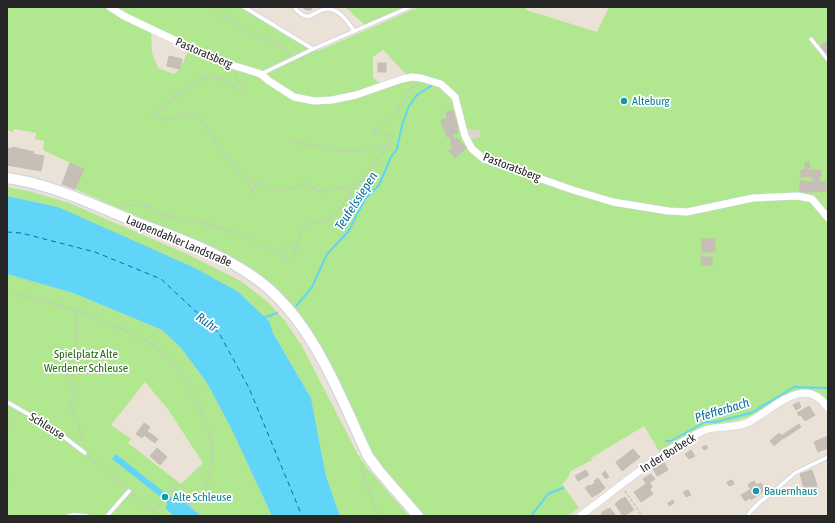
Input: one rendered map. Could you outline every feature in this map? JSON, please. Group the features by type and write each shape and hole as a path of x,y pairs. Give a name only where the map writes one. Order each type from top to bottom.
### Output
{"main road":[{"name":"Laupendahler Landstraße","path":"7,178 44,186 81,199 218,256 234,264 262,283 284,304 308,337 325,366 368,456 418,516"}],"street":[{"name":"Pastoratsberg","path":"110,7 124,16 206,55 261,74 294,97 314,101 332,100 356,95 402,79 412,78 421,78 441,84 455,98 465,136 472,149 484,159 573,190 613,202 681,212 753,198 798,196 812,199 828,218"},
{"name":"In der Borbeck","path":"580,516 620,485 670,450 694,436 713,428 736,426 747,423 780,400 792,396 807,394 814,395 828,408"}],"lane":[{"path":"244,7 313,49"},
{"path":"294,7 303,16 308,16 328,8 333,10 340,15 354,31"},
{"path":"261,74 292,58 410,7"},
{"path":"811,39 828,60"},
{"name":"Schleuse","path":"7,402 51,427 84,452"},
{"path":"748,516 760,502 795,473 828,457"},
{"path":"107,516 129,491"},
{"path":"68,516 87,516"}],"path":[{"path":"211,7 240,27 286,49 292,58"},
{"path":"235,66 235,73 239,83 245,89 244,92 216,78 204,78 152,114 164,120 173,119 182,114 196,114 212,134 227,159 241,175 272,190 287,190 305,184 321,192 357,184"},
{"path":"117,206 132,205 150,207 164,215 211,225 245,237 285,257 290,257 295,252 305,227 310,224 325,221 339,212 349,194 363,179 374,162 389,146 394,136 392,134 374,134 373,132 397,111 410,89 420,83"},
{"path":"290,142 321,146 339,151 359,150 376,146 389,146"},
{"path":"250,196 256,182"},
{"path":"286,247 297,247"},
{"path":"7,292 44,300 76,310 132,334 150,343 161,351 172,363 188,386 204,416 209,430 213,451 211,471 198,502"},
{"path":"76,310 77,324 74,355 71,369 67,374 67,379 75,390 70,406 80,424 84,452 159,516"},
{"path":"7,430 13,418"},
{"path":"368,456 362,460 361,467 378,516"},
{"path":"7,477 15,481"},
{"path":"620,485 642,516"},
{"path":"154,512 169,492 178,486"},
{"path":"179,497 201,516"},
{"path":"188,505 193,498"}],"green space":[{"path":"7,7 242,7 318,51 419,7 526,7 526,10 597,32 609,7 828,7 828,404 819,394 809,390 799,390 778,399 748,417 700,429 659,451 644,426 591,458 592,460 571,471 567,479 562,484 579,508 568,516 424,516 383,470 371,452 282,295 218,252 75,189 83,169 43,150 44,141 35,139 36,133 14,129 13,132 7,130","holes":["151,27 191,45 180,69 174,74 158,68 152,53","383,50 407,75 385,87 373,78 373,57"]},
{"path":"345,7 404,7 365,25"},
{"path":"7,187 29,191 69,203 185,253 241,281 268,302 285,321 302,346 358,455 409,516 340,516 326,476 311,398 273,333 269,321 237,291 58,207 7,196"},
{"name":"Spielplatz Alte Werdener Schleuse","path":"7,274 73,293 162,330 181,348 207,383 231,428 272,516 202,516 176,494 171,497 113,459 167,502 165,508 174,516 7,516","holes":["145,382 167,408 203,463 181,484 128,443 131,439 111,425"]}],"shaded area":[{"path":"467,129 479,130 481,137 470,140"}],"water":[{"name":"Ruhr","path":"7,196 58,207 195,268 237,291 269,321 273,333 311,398 326,476 340,516 272,516 231,428 207,383 181,348 162,330 73,293 7,274"},
{"path":"116,454 170,497 176,494 202,516 174,516 165,508 167,502 112,459"}],"building":[{"path":"302,7 312,8 311,10 306,10"},
{"path":"828,40 828,56 820,47"},
{"path":"169,56 182,59 180,69 167,66"},
{"path":"378,63 386,63 386,72 378,72"},
{"path":"453,111 455,120 448,122 446,112"},
{"path":"447,119 448,122 456,120 458,133 453,134 453,136 455,140 457,138 466,148 455,158 449,151 453,147 450,143 452,142 450,137 447,137 446,131 444,131 443,125 442,126 441,120"},
{"path":"12,147 44,156 41,171 7,165 7,148 12,149"},
{"path":"809,162 810,168 805,169 805,163"},
{"path":"70,163 84,169 75,189 62,184"},
{"path":"801,170 812,170 812,176 801,177"},
{"path":"812,170 821,171 819,182 826,181 826,191 813,192 812,182 814,182 814,179 812,179"},
{"path":"800,181 805,181 804,192 800,192"},
{"path":"804,182 812,182 813,192 804,192"},
{"path":"702,239 715,239 715,252 702,252"},
{"path":"701,257 712,257 712,265 702,265"},
{"path":"799,402 801,407 796,410 793,405"},
{"path":"809,406 815,415 805,421 801,415 799,416 797,413"},
{"path":"144,423 150,427 147,431 158,439 155,443 144,435 142,438 136,434"},
{"path":"799,424 801,427 792,433 790,430"},
{"path":"790,430 792,433 783,439 781,436"},
{"path":"779,433 783,438 774,446 770,441"},
{"path":"828,436 828,448 818,452 814,442"},
{"path":"706,445 708,448 704,450 702,447"},
{"path":"157,448 167,457 160,465 150,456"},
{"path":"633,449 640,457 631,464 624,456"},
{"path":"691,450 695,456 689,459 685,454"},
{"path":"624,456 631,464 622,471 616,462"},
{"path":"664,462 668,470 657,476 653,468"},
{"path":"586,470 589,475 578,481 575,476"},
{"path":"812,470 816,482 803,485 800,474"},
{"path":"605,471 609,477 606,479 602,474"},
{"path":"651,474 655,479 649,483 646,477"},
{"path":"646,477 652,487 650,489 643,479"},
{"path":"598,478 605,488 599,493 592,485"},
{"path":"732,480 734,484 729,486 727,482"},
{"name":"Bauernhaus","path":"754,481 757,485 761,483 765,490 751,500 750,498 745,501 741,495 751,489 748,485"},
{"path":"816,482 818,493 807,496 803,485"},
{"path":"646,484 653,494 641,502 634,492"},
{"path":"592,485 599,493 592,497 585,488"},
{"path":"688,490 691,495 686,497 683,492"},
{"path":"625,497 634,510 623,516 615,504"},
{"path":"673,500 674,503 669,506 668,503"},
{"path":"610,508 616,516 599,516 602,512"}],"waterway":[{"name":"Teufelssiepen","path":"296,306 312,287 327,254 348,232 365,199 379,185 391,157 397,149 402,125 409,106 417,95 434,84"},
{"name":"Teufelssiepen","path":"263,318 277,313"},
{"name":"Pfefferbach","path":"666,441 671,441 705,422 715,422 751,413 794,387 826,388 828,390"},
{"name":"Pfefferbach","path":"531,516 548,494 563,488"}],"ferry route":[{"path":"7,232 21,233 95,252 161,279 219,333 249,388 302,516"}],"place":[{"name":"Alteburg","path":"624,101"},
{"name":"Bauernhaus","path":"756,491"},
{"name":"Alte Schleuse","path":"165,497"}]}
